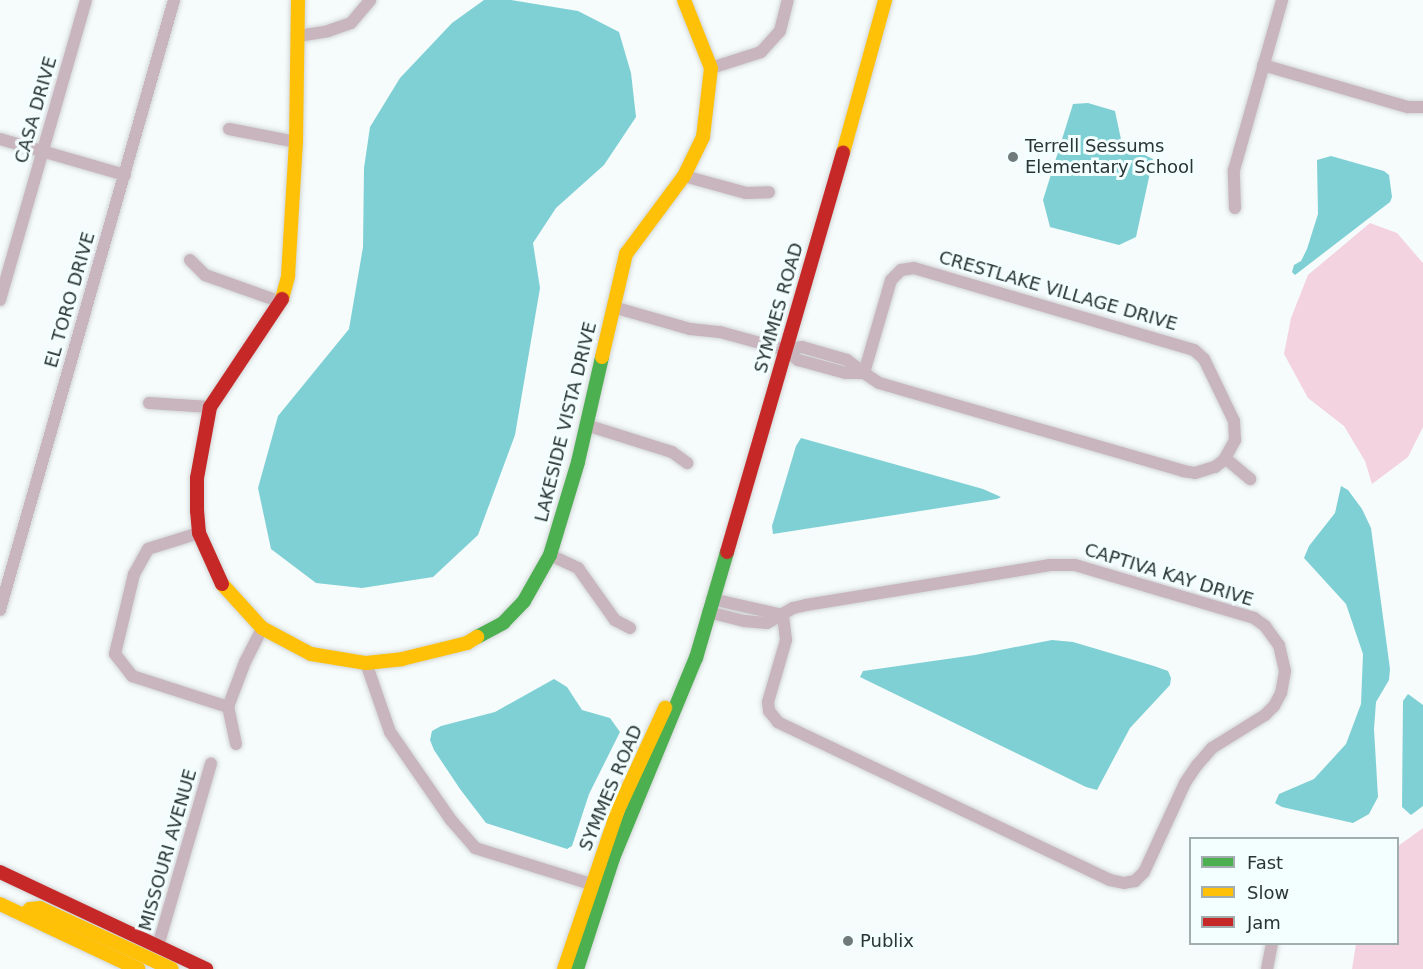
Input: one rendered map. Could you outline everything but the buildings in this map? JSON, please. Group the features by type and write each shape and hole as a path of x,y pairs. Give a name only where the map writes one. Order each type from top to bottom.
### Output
{"street":[{"name":"CASA DRIVE","path":"0,300 86,0"},
{"name":"EL TORO DRIVE","path":"0,610 174,0"},
{"name":"LAKESIDE VISTA DRIVE","path":"298,0 296,142 288,276 281,302 210,407 197,478 199,533 218,580 262,628 311,654 366,663 402,659 467,643 503,623 524,601 550,555 576,472 626,254 684,176 704,137 711,68 684,0"},
{"path":"298,36 328,31 351,23 370,0"},
{"path":"711,68 761,52 780,31 788,0"},
{"name":"SYMMES ROAD","path":"564,969 597,885 627,790 708,612 866,75 885,0"},
{"path":"1235,208 1234,170 1282,0"},
{"path":"1263,65 1395,104 1423,107"},
{"path":"229,129 296,142"},
{"path":"0,140 124,175"},
{"path":"684,176 746,194 769,192"},
{"path":"190,260 205,275 281,302"},
{"name":"CRESTLAKE VILLAGE DRIVE","path":"864,373 891,280 901,270 914,268 1194,350 1204,359 1234,421 1235,440 1226,458"},
{"path":"613,307 690,329 720,332 786,350 802,347 848,360 879,383 1184,471 1205,471 1226,458 1250,478"},
{"path":"149,403 210,407"},
{"path":"586,425 672,452 687,463"},
{"path":"199,533 148,549 134,574 115,654 132,676 228,707"},
{"path":"550,555 578,568 615,620 630,628"},
{"name":"CAPTIVA KAY DRIVE","path":"1049,565 1075,565 1254,618 1265,626 1280,645 1285,671 1281,693 1274,706 1265,715 1212,748 1197,765 1185,783 1144,872 1136,881 1124,883 1110,880 778,722 769,711 768,702 786,640 783,615 806,605 1049,565"},
{"path":"708,612 783,615"},
{"path":"237,744 228,707 245,662 262,628"},
{"path":"366,663 390,732 451,820 475,849 597,885"},
{"name":"MISSOURI AVENUE","path":"158,946 211,764"},
{"path":"1,873 206,969"},
{"name":"SYMMES ROAD","path":"577,969 597,885"},
{"path":"0,904 138,969"},
{"path":"24,915 30,909 40,908 172,969"},
{"path":"1267,969 1272,945"}],"shaded area":[{"path":"1370,223 1397,233 1423,263 1423,427 1408,457 1372,484 1365,461 1344,426 1308,398 1284,354 1291,318 1308,275"},
{"path":"1423,828 1423,969 1352,969 1356,945 1399,945 1399,845"}],"water":[{"path":"484,0 511,0 578,11 619,32 631,73 636,117 604,165 556,208 533,243 540,288 515,435 478,535 433,577 362,588 316,583 271,549 258,488 278,416 349,329 363,247 364,168 370,127 400,78 452,23"},
{"path":"1088,103 1115,111 1122,144 1153,159 1136,237 1119,245 1050,227 1043,200 1073,104"},
{"path":"1331,156 1384,171 1389,175 1392,197 1390,202 1295,275 1292,272 1294,265 1301,261 1307,249 1318,214 1317,160"},
{"path":"801,438 983,489 1001,497 773,534 772,526 796,446"},
{"path":"1341,486 1348,490 1362,509 1371,528 1390,669 1389,680 1376,702 1374,729 1378,797 1369,814 1353,823 1282,807 1275,803 1279,794 1314,779 1346,744 1361,704 1363,654 1346,604 1304,558 1309,546 1335,513"},
{"path":"1052,640 1073,642 1154,666 1168,671 1171,678 1170,685 1130,728 1097,790 1086,787 860,677 863,671 975,655"},
{"path":"554,679 567,687 582,710 610,718 620,732 589,794 572,846 567,849 486,823 460,789 434,750 430,740 432,731 441,726 495,712"},
{"path":"1408,694 1423,705 1423,806 1411,815 1402,807 1403,701"}],"traffic: fast":[{"path":"477,637 503,623 524,601 550,555 578,462 602,357"},
{"path":"577,969 613,858 696,658 727,552"}],"traffic: slow":[{"path":"282,299 288,276 296,142 298,0"},
{"path":"602,357 626,254 684,176 703,137 711,68 684,0"},
{"path":"843,153 885,0"},
{"path":"222,584 262,628 311,654 366,663 402,659 467,643 477,637"},
{"path":"564,969 617,812 665,708"},
{"path":"0,904 138,969"},
{"path":"24,915 30,909 40,908 172,969"}],"traffic: jam":[{"path":"727,552 843,153"},
{"path":"222,584 199,533 197,511 197,478 210,407 282,299"},
{"path":"0,872 206,969"}],"place":[{"name":"Terrell Sessums Elementary School","path":"1013,157"},
{"name":"Publix","path":"848,941"}]}
